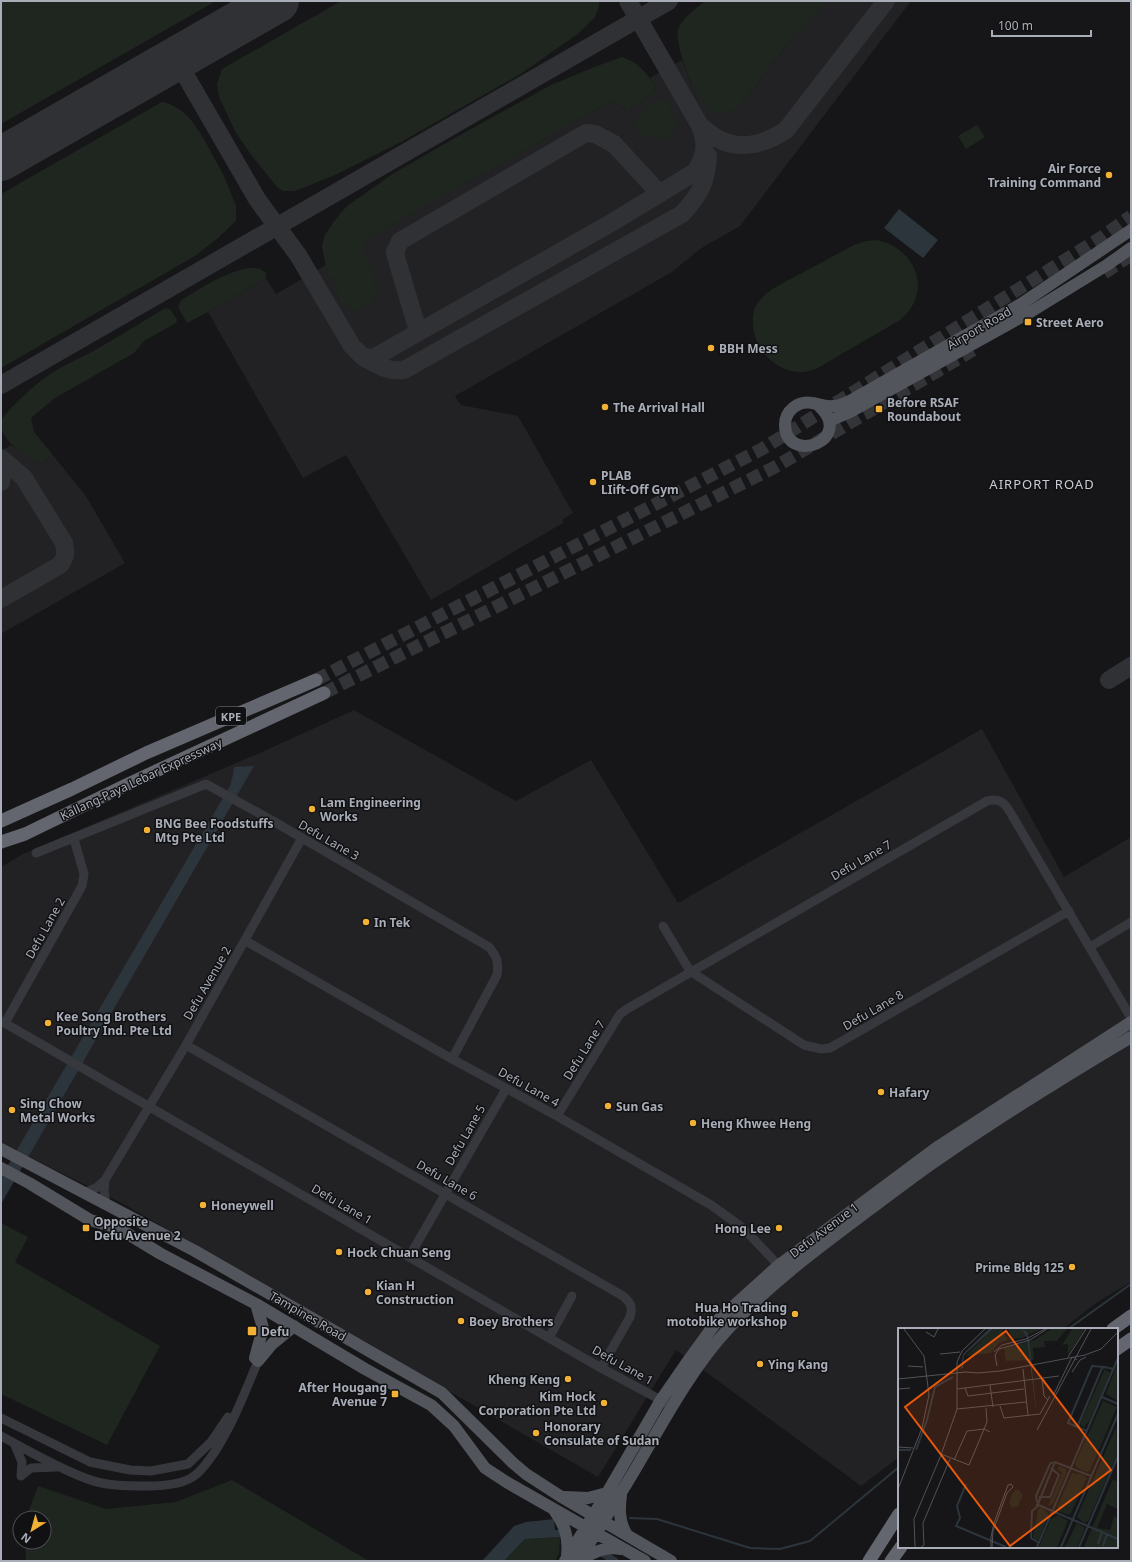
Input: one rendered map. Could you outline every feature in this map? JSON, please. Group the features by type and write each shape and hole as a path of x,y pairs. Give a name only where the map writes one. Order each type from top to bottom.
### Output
{"highway":[{"name":"Kallang-Paya Lebar Expressway","path":"1,821 34,807 146,753 316,680"},
{"name":"Kallang-Paya Lebar Expressway","path":"1,842 25,834 126,785 324,693"},
{"path":"1,815 34,807"},
{"path":"1,850 25,834"},
{"path":"1114,1328 1131,1316"},
{"path":"1118,1348 1131,1339"},
{"path":"869,1561 898,1516"},
{"path":"891,1561 900,1548"}],"main road":[{"name":"Airport Road","path":"1131,230 1021,304 848,402 833,406 805,402 798,404 788,413 786,420 785,427 790,438 793,442 802,446 814,446 828,434 829,421 850,412 996,332 1076,284 1131,248"},
{"path":"818,405 826,412 829,421"},
{"name":"Defu Avenue 1","path":"598,1518 607,1493 667,1403 704,1360 727,1330 782,1270 936,1148 1131,1022"},
{"name":"Defu Avenue 1","path":"782,1270 836,1235 942,1156 1036,1095 1131,1037"},
{"name":"Tampines Road","path":"4,1150 195,1251 442,1393 526,1474 560,1496 671,1561"},
{"name":"Tampines Road","path":"1,1168 90,1220 118,1228 161,1254 256,1304 431,1405 454,1426 485,1468 508,1483 645,1561"},
{"path":"256,1304 263,1328 257,1359"},
{"path":"257,1359 272,1344 294,1326"},
{"name":"Defu Avenue 1","path":"598,1518 622,1492 667,1403"},
{"path":"622,1492 619,1514 622,1527 627,1535"},
{"path":"560,1496 588,1498 607,1493"},
{"path":"551,1507 559,1517 567,1535 568,1547 572,1561"},
{"path":"572,1561 598,1518"},
{"path":"572,1561 602,1549 613,1547 626,1550"}],"street":[{"name":"Defu Lane 3","path":"36,853 74,839 206,784 489,947 499,964 496,975 452,1059"},
{"name":"Defu Lane 7","path":"557,1116 620,1014 690,971 987,801 993,799 1005,804 1008,808 1131,1018"},
{"name":"Defu Avenue 2","path":"84,1193 96,1188 105,1180 246,941 302,838"},
{"name":"Defu Lane 2","path":"3,1022 82,886 84,874 74,839"},
{"name":"Defu Lane 8","path":"690,971 804,1045 821,1049 830,1048 1069,911"},
{"path":"1090,947 1131,922"},
{"path":"663,926 690,971"},
{"name":"Defu Lane 4","path":"246,941 452,1059 557,1116 711,1205 743,1228 782,1270"},
{"name":"Defu Lane 1","path":"3,1022 601,1368 667,1403"},
{"name":"Defu Lane 6","path":"186,1045 623,1296 630,1303 632,1310 630,1317 601,1368"},
{"name":"Defu Lane 5","path":"409,1257 506,1089"},
{"path":"105,1180 104,1191 106,1205"},
{"path":"549,1338 572,1296"},
{"path":"1,1418 90,1462 130,1470 151,1471 188,1464 211,1442 222,1427 257,1359"},
{"path":"1,1436 86,1479 130,1486 159,1486 179,1483 194,1476 205,1466 221,1441 236,1415 257,1359"},
{"path":"14,1443 22,1462 22,1476 31,1468 61,1467"}],"shaded area":[{"path":"1,1 216,1 1,124"},
{"path":"341,1 599,1 599,6 595,17 579,33 519,75 401,142 335,175 295,191 283,191 277,187 236,133 219,97 217,84 222,69"},
{"path":"705,1 829,1 785,47 739,107 718,113 710,111 705,107 699,98 693,87 679,47 678,30 680,25"},
{"path":"829,1 911,1 740,226 700,249 672,272 455,396 461,405 518,416 573,513 563,519 563,523 431,600 346,455 303,478 208,312 266,278 276,294 326,265 327,273 336,281 336,288 376,283 365,257 363,246 369,237 612,101 627,110 630,110 655,91 656,87 650,78 682,60 691,83 739,107 785,47 803,26"},
{"path":"622,57 633,62 642,69 656,87 655,91 630,110 627,110 612,101 370,237 363,246 376,283 374,299 367,306 355,311 350,309 340,300 336,281 329,277 327,273 322,246 325,235 347,206 394,173 551,85"},
{"path":"660,100 667,101 669,103 675,120 675,130 671,135 665,138 648,137 641,134 637,129 636,122 645,110"},
{"path":"162,102 170,104 182,111 192,121 204,139 224,176 236,206 236,221 218,238 195,256 1,368 1,194"},
{"path":"977,125 985,137 966,149 958,136"},
{"path":"899,209 938,240 923,258 884,228"},
{"path":"876,240 890,244 901,252 910,261 916,272 918,285 916,297 910,309 900,320 816,369 803,372 790,371 780,367 771,360 758,343 754,333 754,311 762,298 774,288 854,245 866,241"},
{"path":"248,268 262,270 266,273 266,278 187,323 178,307 183,299 222,277"},
{"path":"165,308 171,310 177,320 176,323 144,341 134,353 55,398 31,418 34,432 52,454 41,465 15,448 5,436 1,422 13,406 33,387 56,371 123,334"},
{"path":"11,445 41,465 52,454 86,496 125,563 1,634 1,451"},
{"path":"354,710 516,801 591,760 678,903 982,729 1064,877 1131,837 1131,1282 1096,1303 1064,1328 898,1328 898,1458 861,1486 676,1350 598,1477 120,1202 1,1143 1,867 23,854 262,752"},
{"path":"254,766 1,1204 1,1177 230,786 234,767"},
{"path":"1,1223 28,1237 15,1262 160,1346 107,1445 1,1394"},
{"path":"232,1480 369,1561 26,1561 25,1550 52,1550 52,1510 29,1510 38,1486 106,1509 176,1502"},
{"path":"554,1519 555,1530 560,1530 560,1537 525,1539 504,1561 482,1561 514,1526 526,1522"},
{"path":"560,1537 559,1554 555,1561 504,1561 525,1539"}],"waterway":[{"path":"1069,1328 1131,1284"},
{"path":"630,1518 657,1519 750,1548 780,1549 810,1541 898,1468"},
{"path":"600,1552 615,1561"}],"taxiway":[{"path":"628,1 706,136"},
{"path":"1,385 669,1"},
{"path":"700,126 724,142 742,145 761,142 786,130 886,1"},
{"path":"176,59 257,199 298,255 352,346 363,357 373,358 611,223 695,172 699,166 704,149 704,138 700,126"},
{"path":"418,331 396,257 395,252 400,241 586,133 595,134 614,144 660,194"},
{"path":"363,357 388,369 404,370 682,214 701,188 706,174 708,156"},
{"path":"1,458 24,478 64,543 65,552 60,565 1,599"},
{"path":"1,464 1,482"},
{"path":"1109,680 1131,666"}],"runway":[{"path":"1,159 277,1"}],"tunnel":[{"path":"316,680 762,449 1102,237 1131,216"},
{"path":"1104,273 1131,255"},
{"path":"324,693 775,467 973,350"}],"place":[{"name":"Air Force Training Command","path":"1109,175"},
{"name":"Street Aero","path":"1028,322"},
{"name":"BBH Mess","path":"711,348"},
{"name":"The Arrival Hall","path":"605,407"},
{"name":"Before RSAF Roundabout","path":"879,409"},
{"name":"PLAB LIift-Off Gym","path":"593,482"},
{"name":"Lam Engineering Works","path":"312,809"},
{"name":"BNG Bee Foodstuffs Mtg Pte Ltd","path":"147,830"},
{"name":"In Tek","path":"366,922"},
{"name":"Kee Song Brothers Poultry Ind. Pte Ltd","path":"48,1023"},
{"name":"Hafary","path":"881,1092"},
{"name":"Sun Gas","path":"608,1106"},
{"name":"Sing Chow Metal Works","path":"12,1110"},
{"name":"Heng Khwee Heng","path":"693,1123"},
{"name":"Honeywell","path":"203,1205"},
{"name":"Opposite Defu Avenue 2","path":"86,1228"},
{"name":"Hong Lee","path":"779,1228"},
{"name":"Hock Chuan Seng","path":"339,1252"},
{"name":"Prime Bldg 125","path":"1072,1267"},
{"name":"Kian H Construction","path":"368,1292"},
{"name":"Hua Ho Trading motobike workshop","path":"795,1314"},
{"name":"Boey Brothers","path":"461,1321"},
{"name":"Defu","path":"252,1331"},
{"name":"Ying Kang","path":"760,1364"},
{"name":"Kheng Keng","path":"568,1379"},
{"name":"After Hougang Avenue 7","path":"395,1394"},
{"name":"Kim Hock Corporation Pte Ltd","path":"604,1403"},
{"name":"Honorary Consulate of Sudan","path":"536,1433"}],"district":[{"name":"AIRPORT ROAD","path":"1042,484"}]}
